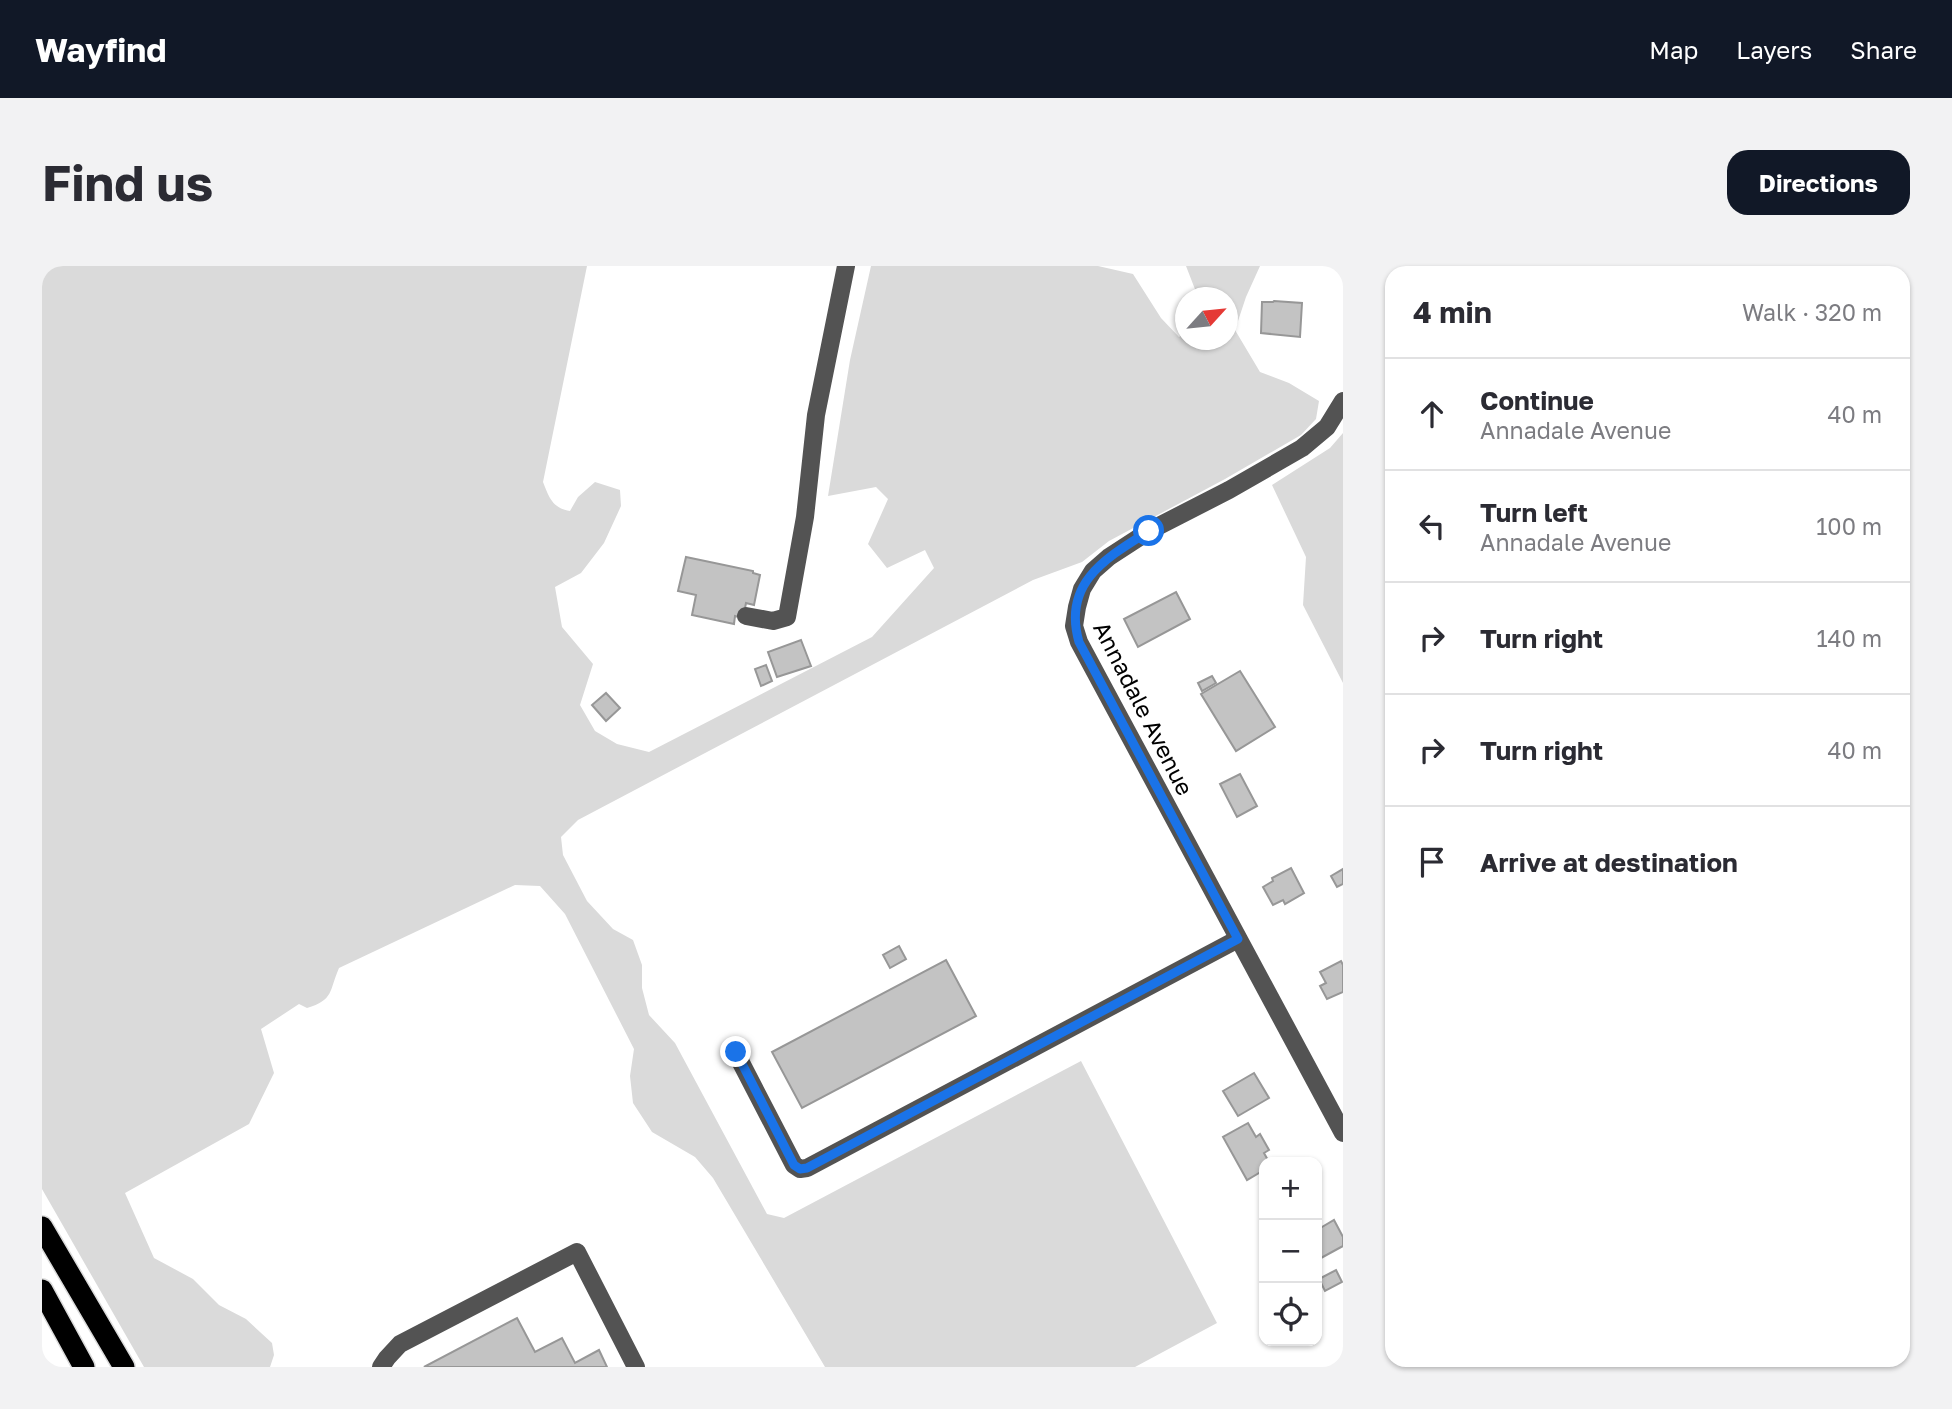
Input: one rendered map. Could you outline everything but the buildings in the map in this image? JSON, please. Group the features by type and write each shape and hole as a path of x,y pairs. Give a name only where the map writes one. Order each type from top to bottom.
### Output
{"highway":[{"path":"42,1227 124,1367"},
{"path":"42,1290 84,1367"}],"street":[{"path":"746,617 773,621 787,617 805,517 816,415 846,266"},
{"name":"Annadale Avenue","path":"1343,401 1327,428 1302,448 1229,490 1149,531 1109,557 1093,571 1082,589 1074,625 1079,642 1343,1133"},
{"path":"736,1052 794,1165 800,1169 807,1168 1238,939"},
{"path":"381,1367 400,1344 577,1252 636,1367"}],"shaded area":[{"path":"42,266 587,266 543,482 552,501 564,510 570,511 578,497 595,482 620,490 621,506 604,543 581,573 555,587 562,627 593,664 580,705 595,731 617,744 649,752 872,637 934,568 925,550 887,568 868,544 888,499 876,487 828,496 850,360 871,266 1098,266 1133,274 1161,318 1175,333 1175,350 1238,350 1238,335 1260,372 1289,383 1319,401 1316,419 1301,435 1109,541 1082,562 1033,580 578,820 561,837 563,855 587,901 613,929 633,940 642,965 642,988 649,1015 675,1043 767,1214 784,1218 1081,1061 1217,1323 1135,1367 825,1367 713,1178 695,1157 652,1132 633,1103 630,1076 634,1049 565,914 540,886 515,885 339,968 329,994 322,1002 307,1008 299,1004 261,1029 274,1073 249,1124 125,1193 154,1258 193,1279 219,1305 246,1319 272,1343 274,1355 270,1367 144,1367 42,1189"},
{"path":"1186,266 1260,266 1238,321 1238,287 1194,287"},
{"path":"1343,433 1343,683 1303,605 1306,557 1272,485 1330,448"}],"route":[{"path":"736,1052 794,1165 800,1169 807,1168 1238,939 1079,642 1074,625 1082,589 1093,571 1149,531"}]}
